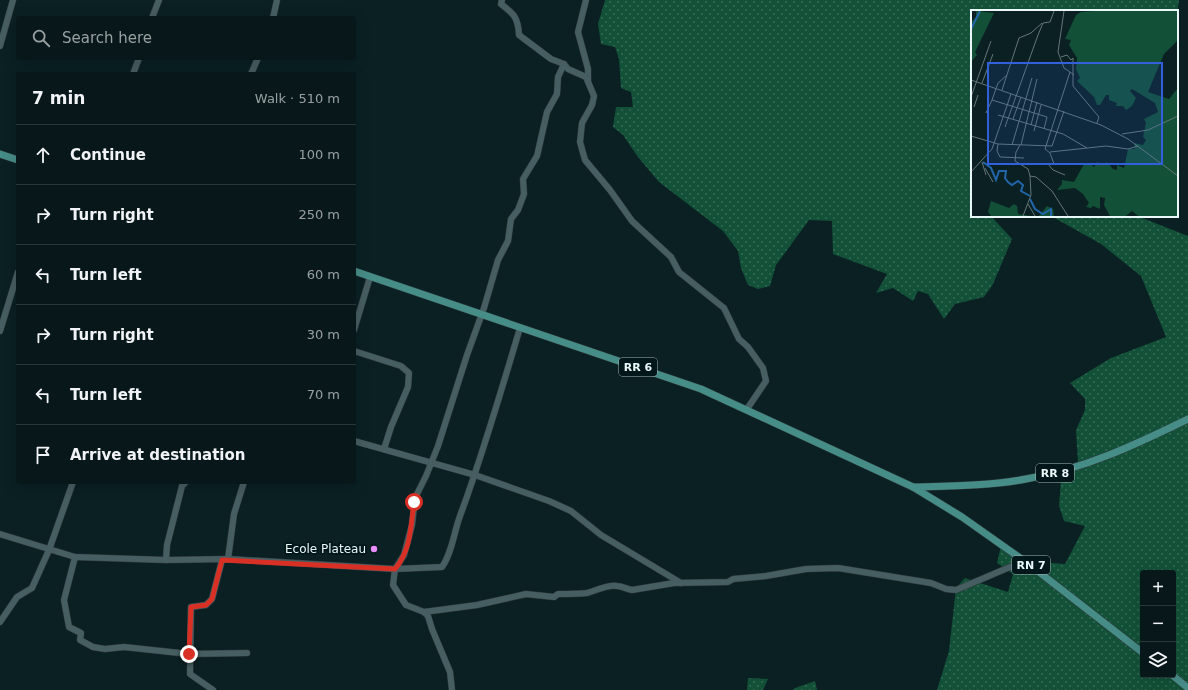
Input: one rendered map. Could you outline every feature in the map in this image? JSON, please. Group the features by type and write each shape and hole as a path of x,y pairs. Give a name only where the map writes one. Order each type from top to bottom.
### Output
{"main road":[{"path":"0,154 16,159"},
{"name":"RR 6","path":"356,272 701,389 913,487"},
{"name":"RR 8","path":"913,487 997,484 1061,472 1097,461 1133,446 1188,419"},
{"name":"RN 7","path":"913,487 962,518 1030,565 1140,651"},
{"path":"1176,678 1188,688"}],"street":[{"path":"0,46 13,0"},
{"path":"153,16 159,0"},
{"path":"273,16 277,0"},
{"path":"502,0 501,4 514,14 518,22 519,34 551,58 564,64 568,69 586,77 594,96 592,105 582,124 580,142 585,160 610,190 632,221 671,257 679,272 724,308 739,339 748,346 763,368 766,381 747,409"},
{"path":"586,0 578,32 588,69 588,83"},
{"path":"134,72 138,60"},
{"path":"253,72 257,60"},
{"path":"451,690 450,672 428,616 424,612 406,605 393,586 395,569 404,555 412,525 414,502 438,446 467,354 482,314 498,260 508,241 511,219 518,210 524,194 523,179 537,156 547,112 557,94 558,77 564,64"},
{"path":"356,323 370,277"},
{"path":"0,332 16,279"},
{"path":"0,534 75,557 166,560 225,559 395,569 442,567 447,559 452,538 475,475 520,328"},
{"path":"356,352 401,366 409,373 408,387 391,427 384,449"},
{"path":"356,442 475,475 566,508 601,535 681,583"},
{"path":"0,622 17,597 32,588 49,550 72,484"},
{"path":"166,560 167,546 182,486 184,484"},
{"path":"213,690 190,674 189,654 191,607 206,605 212,599 225,559 234,514 243,484"},
{"path":"75,557 64,600 69,627 81,633 80,640 92,647 124,647 189,654 247,653"},
{"path":"424,612 478,605 526,594 554,597 558,594 575,595 588,593 599,587 606,588 616,586 632,590 681,583 728,582 733,579 766,576 806,569 838,568 931,583 946,589 956,590 1010,567 1030,565"}],"green space":[{"path":"605,0 1179,0 1178,10 971,10 971,217 992,217 1012,239 993,284 984,297 955,304 944,319 928,294 918,291 913,301 893,288 876,293 887,274 833,254 832,221 809,220 776,265 770,286 758,289 748,285 741,268 738,251 723,231 659,182 638,157 623,135 613,127 616,107 633,107 631,92 621,88 619,59 615,47 601,44 598,24"},
{"path":"1053,217 1140,217 1188,236 1188,690 937,690 949,651 956,588 965,578 1008,592 1013,574 997,563 1001,546 1039,562 1065,564 1085,526 1064,521 1059,506 1062,467 1078,462 1076,430 1085,410 1085,399 1070,383 1111,358 1166,337 1141,276 1101,244"},
{"path":"748,678 768,679 763,690 747,690"},
{"path":"815,681 817,690 793,690 795,688"}],"place":[{"name":"Ecole Plateau","path":"374,549"}],"route":[{"path":"189,654 191,607 206,605 212,599 222,560 275,561 395,569 404,555 409,540 414,502"}]}
